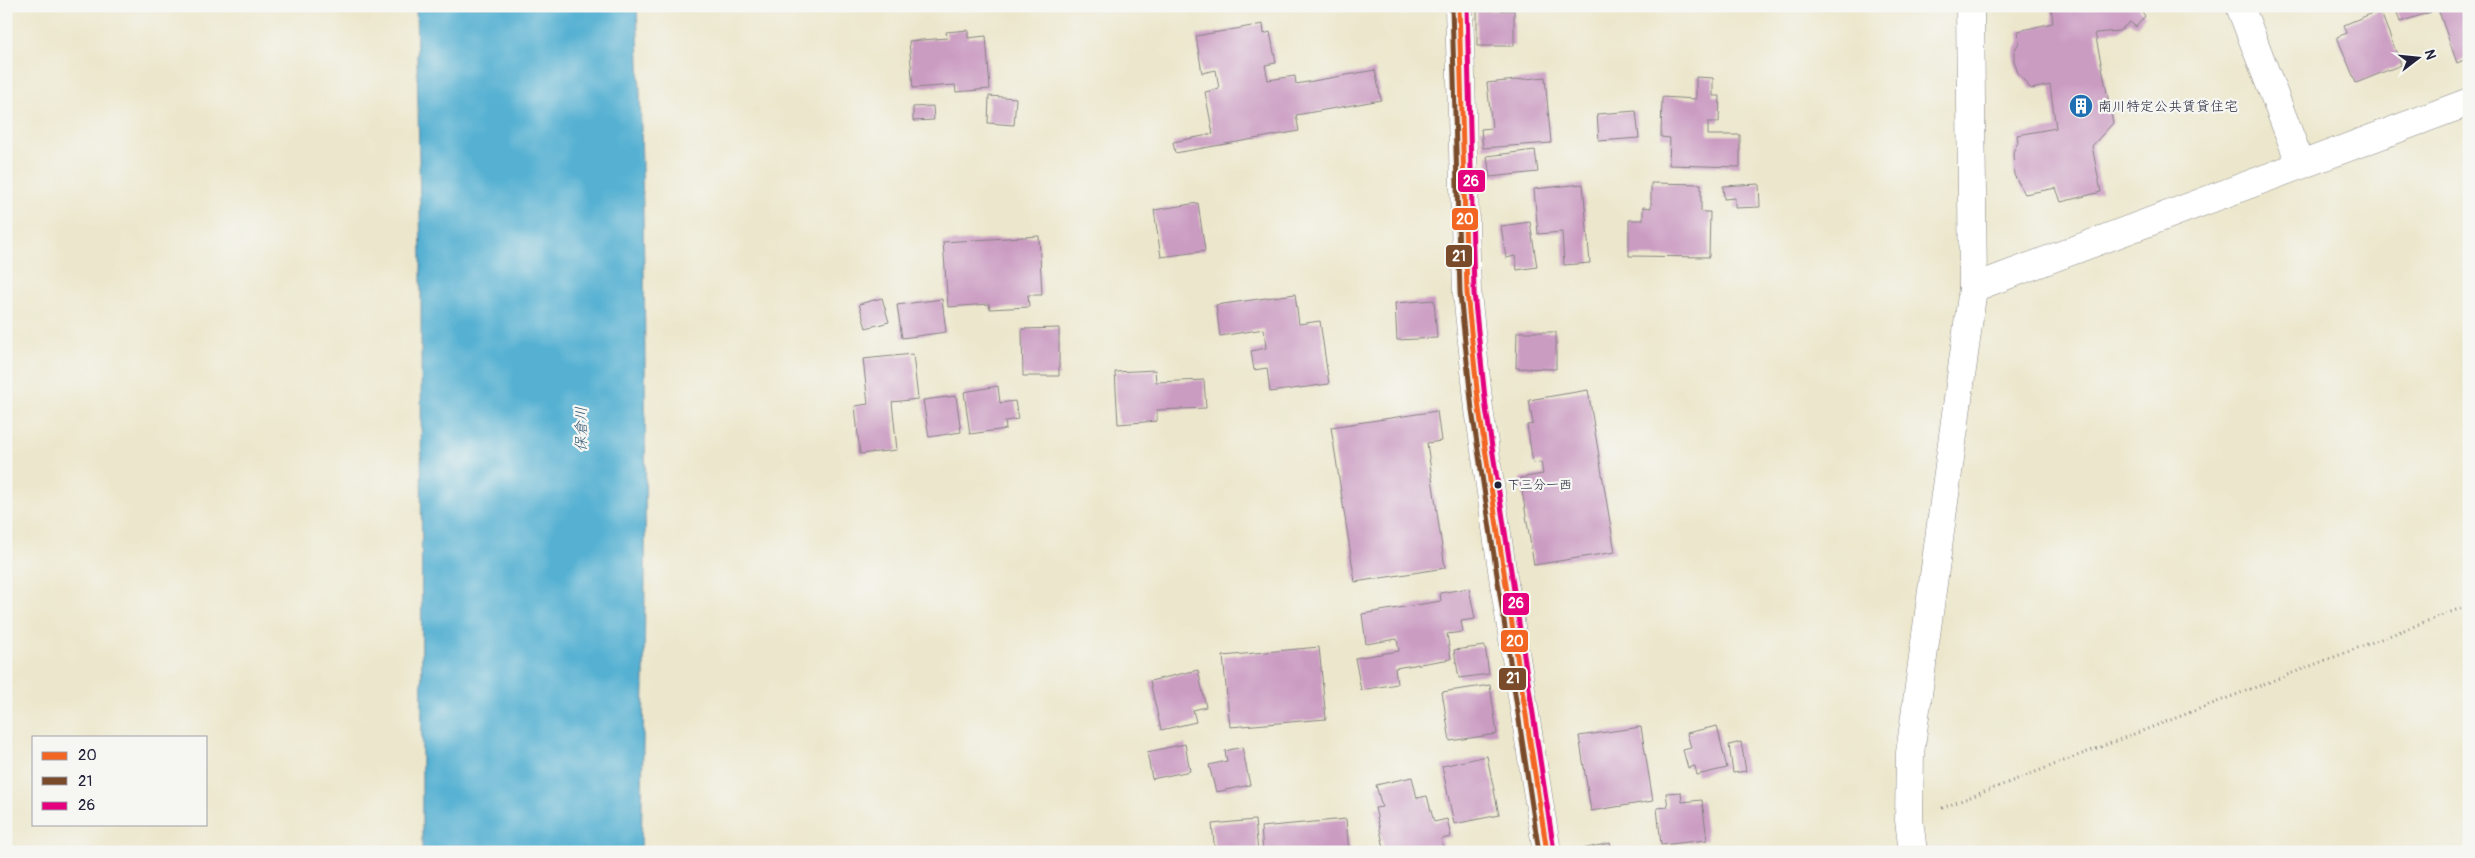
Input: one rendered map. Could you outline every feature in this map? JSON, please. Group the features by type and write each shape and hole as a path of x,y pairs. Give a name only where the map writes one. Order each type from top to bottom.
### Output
{"street":[{"path":"1460,6 1468,302 1479,409 1504,583 1547,852"},
{"path":"1913,852 1909,820 1910,753 1973,288 1970,6"},
{"path":"2240,6 2301,165"},
{"path":"1973,288 2469,102"}],"path":[{"path":"1909,820 2469,605"}],"water":[{"name":"保倉川","path":"416,6 637,6 645,323 641,852 422,852 421,259"}],"building":[{"name":"南川特定公共賃貸住宅","path":"2051,6 2138,6 2145,16 2136,27 2130,22 2119,31 2095,33 2113,123 2092,146 2101,192 2061,202 2056,188 2025,194 2014,175 2013,152 2018,142 2017,135 2056,128 2050,85 2031,89 2018,73 2014,61 2014,51 2019,43 2018,31 2053,23"},
{"path":"2395,6 2429,6 2431,12 2400,22"},
{"path":"2437,6 2469,6 2469,58 2457,63"},
{"path":"1514,10 1514,46 1477,46 1477,11"},
{"path":"2380,10 2401,65 2356,83 2337,37 2347,33 2344,25"},
{"path":"1263,24 1264,34 1270,32 1276,63 1265,65 1268,80 1295,76 1296,84 1375,70 1381,100 1296,115 1299,131 1175,153 1173,142 1213,134 1205,92 1219,89 1216,70 1202,73 1196,36"},
{"path":"968,30 968,38 986,36 990,89 956,92 955,85 913,88 909,41 947,38 946,32"},
{"path":"1545,77 1551,143 1483,148 1481,129 1492,128 1487,83"},
{"path":"1696,77 1713,78 1713,96 1720,96 1719,122 1708,122 1708,135 1740,135 1740,167 1669,165 1670,138 1661,137 1662,97 1696,99"},
{"path":"989,96 1016,98 1014,125 988,123"},
{"path":"933,106 934,120 913,121 913,107"},
{"path":"1636,111 1639,138 1599,141 1597,114"},
{"path":"1535,150 1538,172 1490,177 1487,156"},
{"path":"1651,183 1701,184 1701,212 1710,212 1709,257 1629,256 1629,220 1643,220 1643,207 1651,208"},
{"path":"1583,184 1590,263 1564,265 1562,232 1538,234 1534,189"},
{"path":"1759,184 1760,207 1735,208 1735,198 1724,199 1723,186"},
{"path":"1198,203 1205,251 1161,257 1154,210"},
{"path":"1530,222 1537,267 1517,270 1515,256 1506,258 1501,226"},
{"path":"1039,236 1042,295 1028,295 1029,307 990,309 989,304 948,307 943,242"},
{"path":"1295,294 1299,324 1320,321 1329,384 1270,392 1267,368 1254,370 1251,351 1266,348 1264,329 1220,336 1216,305"},
{"path":"882,298 889,322 866,328 859,304"},
{"path":"942,299 946,332 902,338 897,305"},
{"path":"1434,300 1437,338 1397,340 1395,303"},
{"path":"1059,328 1059,376 1023,376 1022,329"},
{"path":"1517,332 1556,332 1556,369 1516,368"},
{"path":"913,354 918,399 892,402 897,450 860,454 855,406 868,404 863,359"},
{"path":"1155,370 1156,382 1204,380 1206,408 1157,410 1157,421 1118,424 1115,372"},
{"path":"998,386 1000,403 1015,401 1018,419 1005,421 1006,429 970,434 964,392"},
{"path":"1588,390 1615,552 1534,565 1520,478 1543,474 1541,462 1533,463 1527,425 1533,424 1529,400"},
{"path":"956,396 961,432 929,437 923,400"},
{"path":"1437,411 1441,441 1427,443 1445,568 1355,582 1331,427"},
{"path":"1469,588 1475,619 1461,621 1463,632 1447,634 1451,659 1395,668 1397,684 1361,690 1355,658 1399,651 1397,639 1366,644 1362,614 1441,601 1440,593"},
{"path":"1485,646 1489,674 1459,678 1454,650"},
{"path":"1319,647 1326,719 1230,727 1223,656"},
{"path":"1198,670 1206,707 1193,710 1196,722 1161,730 1150,681"},
{"path":"1490,685 1497,734 1450,741 1442,692"},
{"path":"1717,726 1727,768 1697,775 1695,766 1688,768 1683,750 1691,748 1687,733"},
{"path":"1641,727 1653,801 1591,811 1579,736"},
{"path":"1741,742 1746,771 1733,773 1729,745"},
{"path":"1185,744 1190,771 1152,779 1147,752"},
{"path":"1242,747 1250,785 1216,792 1209,765 1227,761 1225,751"},
{"path":"1487,756 1499,815 1454,824 1442,766"},
{"path":"1412,777 1417,798 1427,796 1434,822 1447,819 1451,837 1441,839 1444,852 1385,852 1375,808 1382,807 1376,785"},
{"path":"1681,792 1682,802 1702,800 1707,840 1661,845 1657,808 1668,807 1666,793"},
{"path":"1346,819 1349,852 1263,852 1261,827"},
{"path":"1255,820 1258,852 1215,852 1212,824"},
{"path":"1610,843 1612,852 1573,852 1573,851"}],"transit line":[{"name":"21","path":"1452,6 1460,293 1472,410 1539,852"},
{"name":"20","path":"1459,6 1467,293 1479,409 1547,852"},
{"name":"26","path":"1467,6 1474,293 1486,408 1554,851"}],"place":[{"name":"南川特定公共賃貸住宅","path":"2081,106"},
{"name":"下三分一西","path":"1498,485"}]}
